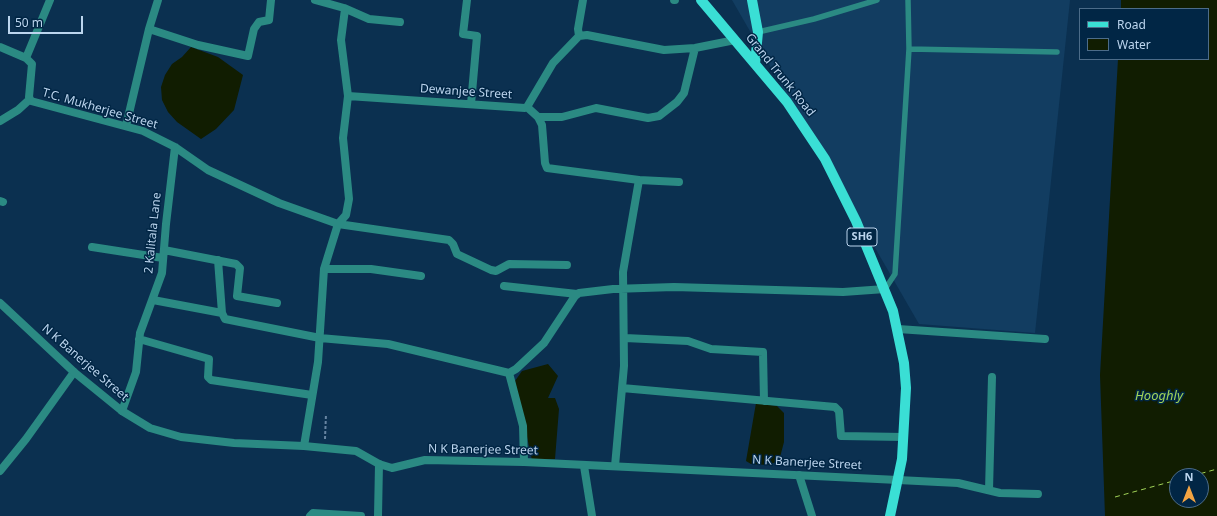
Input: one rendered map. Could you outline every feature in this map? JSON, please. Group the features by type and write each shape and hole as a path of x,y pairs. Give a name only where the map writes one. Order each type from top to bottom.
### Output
{"main road":[{"name":"Grand Trunk Road","path":"702,0 787,102 825,159 856,221 885,290 898,330 906,388 904,437 898,480 890,516"},
{"path":"752,0 758,32 755,64"}],"street":[{"path":"0,47 26,58 50,0"},
{"path":"126,126 149,29 158,0"},
{"path":"149,29 198,45 248,56 254,29 259,22 270,20 271,0"},
{"path":"315,0 346,9 369,18 400,22"},
{"path":"467,0 463,34 477,36 471,104"},
{"path":"583,0 578,29 579,36 587,35 664,50 695,48 735,40"},
{"path":"304,446 320,338 324,269 338,224 346,215 350,192 343,134 348,96 341,40 346,9"},
{"name":"Dewanjee Street","path":"348,96 527,107 553,63 579,36"},
{"path":"538,117 562,117 596,108 648,118 659,116 678,102 684,93 695,48"},
{"name":"T.C. Mukherjee Street","path":"26,58 32,64 33,70 29,100 33,103 126,126 160,138 208,170 279,203 338,224 449,240 454,244 457,254 494,271 509,264 567,265"},
{"path":"0,121 18,110 29,100"},
{"path":"527,107 538,117 542,129 545,163 547,168 639,180 679,182"},
{"name":"2 Kalitala Lane","path":"122,411 136,372 139,339 162,273 175,147"},
{"path":"615,466 625,338 623,272 639,180"},
{"path":"92,247 218,260 236,264 239,266 238,296 277,303"},
{"path":"218,260 222,313 227,320 320,338 388,344 509,373 516,369 544,343 577,294"},
{"path":"324,269 370,269 421,276"},
{"path":"504,286 577,294 583,292 624,288 720,288 843,292 885,290"},
{"path":"153,300 222,313"},
{"name":"N K Banerjee Street","path":"0,303 74,372 122,411 150,428 181,437 234,443 304,446 356,451 379,464 392,468 425,460 524,462 958,483 1000,493 1038,494"},
{"path":"898,330 1045,339"},
{"path":"625,338 686,341 716,350 763,352 764,401"},
{"path":"139,339 209,359 208,377 211,380 312,395"},
{"path":"0,471 26,439 74,372"},
{"path":"509,373 522,415 525,438 524,462"},
{"path":"989,490 992,377"},
{"path":"622,388 837,408 841,435 843,437 904,437"},
{"path":"378,516 379,464"},
{"path":"584,466 592,516"},
{"path":"799,475 812,516"},
{"path":"310,516 313,513 361,516"}],"lane":[{"path":"758,32 814,19 877,0"},
{"path":"885,290 895,274 909,49 908,0"},
{"path":"909,49 1057,52"}],"path":[{"path":"324,448 326,414"}],"shaded area":[{"path":"732,0 1070,0 1035,333 919,324"}],"water":[{"name":"Hooghly","path":"1121,0 1217,0 1217,516 1105,516 1100,375 1118,60 1209,60 1209,8 1121,8"},
{"path":"191,47 218,57 243,75 234,110 216,129 201,139 177,122 168,112 162,100 161,87 165,75 172,64 182,57"},
{"path":"548,364 558,376 548,398 555,398 559,409 555,459 532,460 515,381 522,371"},
{"path":"756,403 777,406 784,413 784,442 779,461 768,465 751,464 746,461"}],"ferry route":[{"path":"1209,471 1217,469"},
{"path":"1115,497 1169,482"}]}
